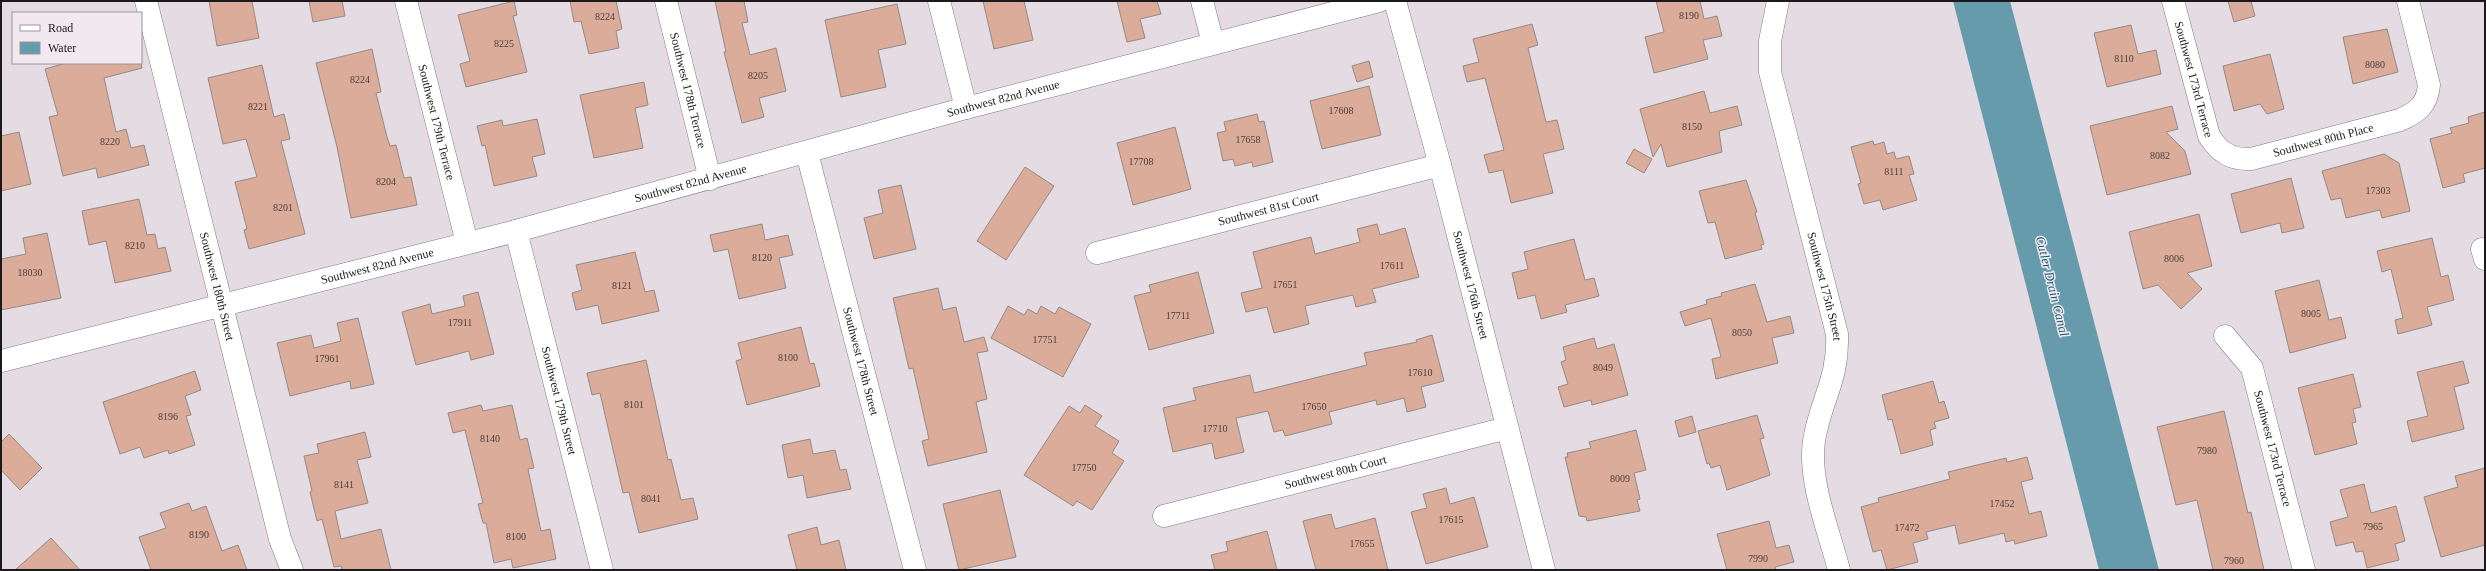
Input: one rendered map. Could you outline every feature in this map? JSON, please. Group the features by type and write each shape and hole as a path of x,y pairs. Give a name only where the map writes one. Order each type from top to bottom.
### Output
{"street":[{"name":"Southwest 180th Street","path":"146,1 280,539 292,570"},
{"name":"Southwest 179th Terrace","path":"406,1 467,243"},
{"name":"Southwest 178th Terrace","path":"666,1 710,180"},
{"path":"939,1 966,108"},
{"path":"1202,1 1213,43"},
{"name":"Southwest 82nd Avenue","path":"1,362 516,231 710,180 966,108 1378,1"},
{"name":"Southwest 176th Street","path":"1395,1 1440,165 1544,570"},
{"name":"Southwest 175th Street","path":"1778,1 1770,42 1770,72 1837,334 1837,366 1817,425 1813,463 1816,484 1839,570"},
{"name":"Southwest 173rd Terrace","path":"2173,1 2206,127 2215,146 2224,153"},
{"name":"Southwest 80th Place","path":"2224,153 2240,160 2251,159 2400,120 2422,108 2428,97 2429,85 2408,1"},
{"name":"Southwest 178th Street","path":"806,153 915,570"},
{"name":"Southwest 81st Court","path":"1097,253 1440,165"},
{"name":"Southwest 179th Street","path":"516,231 602,570"},
{"name":"Southwest 173rd Terrace","path":"2225,336 2252,368 2304,570"},
{"name":"Southwest 80th Court","path":"1164,516 1507,428"}],"water":[{"name":"Cutler Drain Canal","path":"1953,1 2010,1 2159,570 2099,570"}],"building":[{"path":"209,1 252,1 259,38 217,46"},
{"path":"309,1 342,1 345,16 313,22"},
{"path":"514,1 517,15 513,16 527,72 466,87 460,64 470,61 458,15"},
{"path":"570,1 616,1 622,29 616,31 619,48 589,54 581,21 574,22"},
{"path":"715,1 744,1 748,22 742,23 750,55 776,48 786,91 759,98 764,117 742,123 724,52 726,52"},
{"path":"983,1 1024,1 1033,40 994,49"},
{"path":"1117,1 1157,1 1161,14 1140,19 1145,38 1127,42"},
{"path":"1656,1 1700,1 1704,19 1717,16 1722,36 1703,40 1708,59 1654,73 1645,37 1664,32"},
{"path":"2228,1 2251,1 2255,16 2234,22"},
{"path":"897,4 906,44 878,50 886,87 841,97 825,20"},
{"path":"1532,24 1538,45 1528,48 1546,122 1557,120 1564,149 1543,154 1553,193 1511,203 1503,170 1489,173 1484,155 1504,150 1485,78 1467,82 1463,66 1479,62 1473,39"},
{"path":"2131,25 2138,54 2156,50 2161,74 2107,87 2094,33"},
{"path":"2387,29 2398,72 2353,84 2343,37"},
{"path":"372,49 381,92 376,93 387,137 390,146 396,145 404,178 411,177 417,205 351,218 337,147 316,63"},
{"path":"2270,54 2284,109 2267,114 2260,104 2234,111 2223,66"},
{"path":"1369,61 1373,77 1357,82 1352,66"},
{"path":"62,64 141,64 142,68 104,78 116,132 126,129 131,148 144,145 149,165 98,178 96,168 63,176 49,117 58,115 45,69"},
{"path":"262,65 274,117 284,114 290,139 281,141 305,234 249,249 244,230 247,229 235,182 257,177 246,139 223,144 208,78"},
{"path":"644,82 648,105 635,108 643,148 594,158 580,95"},
{"path":"1369,86 1381,135 1322,149 1310,101"},
{"path":"1704,91 1710,113 1737,106 1742,125 1719,131 1722,152 1667,167 1661,144 1653,157 1640,109"},
{"path":"2172,106 2178,129 2166,132 2185,151 2191,174 2107,195 2090,126"},
{"path":"2485,112 2485,168 2463,174 2465,182 2443,188 2430,139 2452,133 2450,128 2469,123 2468,117"},
{"path":"1257,114 1259,122 1264,121 1273,162 1253,167 1252,162 1235,166 1233,159 1223,161 1217,133 1226,131 1224,122"},
{"path":"537,119 545,154 532,157 537,176 494,186 485,145 482,146 477,126 502,120 503,126"},
{"path":"1175,127 1191,189 1133,205 1117,143"},
{"path":"19,132 31,184 1,191 1,136"},
{"path":"1873,141 1874,145 1884,142 1887,154 1894,152 1896,159 1909,156 1914,174 1909,175 1917,200 1883,210 1880,200 1864,204 1858,184 1861,183 1851,147"},
{"path":"1634,149 1652,159 1644,173 1626,163"},
{"path":"2384,154 2399,163 2410,211 2382,218 2380,210 2346,218 2341,198 2331,200 2322,171"},
{"path":"1025,167 1054,186 1006,260 977,241"},
{"path":"2291,178 2304,228 2282,233 2280,223 2241,233 2231,194"},
{"path":"1746,180 1757,212 1755,213 1764,244 1761,245 1762,249 1725,259 1715,222 1708,223 1699,191"},
{"path":"901,185 916,249 874,259 864,218 883,213 878,190"},
{"path":"139,199 147,235 155,234 158,249 165,247 171,271 115,283 106,241 89,245 82,211"},
{"path":"2199,214 2212,266 2187,273 2202,289 2181,309 2158,285 2143,289 2129,232"},
{"path":"762,224 765,240 788,235 793,255 779,258 786,288 739,299 728,249 714,252 710,235"},
{"path":"1377,224 1380,235 1405,228 1419,277 1372,289 1376,302 1356,307 1353,295 1305,306 1309,324 1274,333 1267,307 1246,312 1241,293 1262,288 1253,252 1311,237 1315,254 1360,242 1357,229"},
{"path":"47,233 61,298 1,310 1,259 26,254 23,238"},
{"path":"2432,238 2441,277 2448,275 2454,300 2427,307 2432,325 2398,334 2395,320 2403,318 2391,269 2382,272 2377,251"},
{"path":"1574,239 1585,280 1594,278 1599,296 1565,305 1567,312 1541,319 1535,295 1518,299 1512,273 1528,269 1524,252"},
{"path":"635,252 645,292 654,290 659,311 602,324 598,305 576,310 572,293 582,290 576,265"},
{"path":"1198,272 1214,333 1149,350 1134,296 1151,292 1149,285"},
{"path":"2319,280 2329,320 2341,317 2346,338 2290,353 2275,291"},
{"path":"1755,284 1767,322 1790,316 1794,333 1772,338 1778,363 1716,379 1712,359 1721,357 1711,318 1685,326 1680,312 1707,304 1706,300 1722,296 1721,293"},
{"path":"938,288 943,310 956,307 964,342 984,337 988,351 977,353 987,399 976,402 987,452 928,466 922,441 929,439 913,368 909,369 893,298"},
{"path":"478,292 494,354 471,360 469,351 416,365 402,312 430,304 432,314 465,306 463,296"},
{"path":"1008,306 1024,315 1028,309 1037,314 1041,306 1055,314 1059,307 1091,324 1063,377 991,338"},
{"path":"358,318 374,384 351,389 350,381 290,396 277,343 311,335 314,348 341,341 337,323"},
{"path":"801,327 810,364 814,363 820,386 747,405 736,361 742,359 738,343"},
{"path":"1432,335 1444,381 1421,387 1426,407 1407,412 1404,398 1377,405 1376,400 1329,412 1332,424 1285,436 1283,430 1274,432 1268,411 1236,418 1244,452 1215,459 1212,443 1173,452 1163,408 1196,400 1193,388 1250,375 1254,393 1367,365 1364,353 1417,342 1416,340"},
{"path":"1594,338 1597,349 1614,344 1628,395 1592,405 1591,400 1564,407 1558,387 1568,384 1561,362 1566,360 1563,347"},
{"path":"646,360 668,460 671,459 681,500 693,498 698,519 639,533 629,492 623,493 600,393 592,395 587,373"},
{"path":"2463,361 2469,383 2454,387 2464,429 2412,442 2407,421 2428,416 2417,372"},
{"path":"195,371 201,390 185,396 191,415 186,416 195,445 169,454 168,450 144,458 140,447 120,454 103,402"},
{"path":"2353,374 2361,407 2353,409 2356,422 2352,423 2357,444 2315,455 2298,388"},
{"path":"1933,381 1939,403 1944,401 1949,418 1934,422 1936,428 1930,430 1933,445 1901,454 1892,419 1888,420 1882,395"},
{"path":"481,405 483,411 512,405 520,440 527,438 534,468 528,469 541,531 550,529 556,559 513,568 511,559 494,563 486,523 483,523 478,504 483,503 465,430 453,433 448,413"},
{"path":"1085,405 1102,416 1095,426 1119,441 1112,453 1124,461 1092,510 1077,501 1073,506 1024,475 1069,406 1080,413"},
{"path":"2224,411 2248,513 2251,512 2264,570 2213,570 2197,500 2176,505 2157,427"},
{"path":"1757,415 1764,438 1760,439 1770,475 1727,490 1720,465 1711,468 1709,463 1707,464 1698,431"},
{"path":"1692,416 1696,432 1679,437 1675,421"},
{"path":"1636,430 1646,470 1634,473 1640,499 1637,500 1640,511 1587,521 1586,517 1579,516 1565,457 1568,457 1567,453 1591,448 1589,442"},
{"path":"365,432 371,457 357,460 368,503 335,511 341,539 381,529 391,570 342,570 341,566 334,567 322,519 317,521 310,492 312,491 304,456 319,453 317,444"},
{"path":"9,434 42,468 20,490 1,470 1,442"},
{"path":"810,439 813,454 835,450 840,470 846,469 851,489 807,498 803,475 788,478 782,445"},
{"path":"2027,457 2033,479 2021,482 2029,514 2041,511 2047,536 2015,544 2014,540 2006,542 2004,533 1959,544 1955,525 1926,532 1928,539 1913,543 1918,562 1887,570 1881,550 1873,552 1861,507 1879,502 1878,498 1950,479 1948,472 2006,458 2007,462"},
{"path":"2485,468 2485,545 2441,557 2424,497 2458,487 2455,476"},
{"path":"2364,484 2371,513 2396,506 2405,541 2395,544 2399,560 2367,568 2363,551 2356,552 2353,542 2336,546 2330,522 2348,517 2340,490"},
{"path":"1446,488 1450,504 1474,497 1488,547 1426,564 1411,512 1427,508 1423,494"},
{"path":"1000,490 1016,557 959,570 943,504"},
{"path":"189,503 192,511 206,506 222,551 238,545 247,570 151,570 139,537 166,528 160,513"},
{"path":"1331,514 1335,529 1375,518 1388,570 1316,570 1303,521"},
{"path":"1769,521 1776,548 1789,545 1794,562 1775,567 1776,570 1727,570 1717,534"},
{"path":"817,527 821,545 839,540 846,570 797,570 788,535"},
{"path":"1267,531 1277,570 1215,570 1211,555 1228,551 1226,542"},
{"path":"51,538 80,570 15,570"}]}
